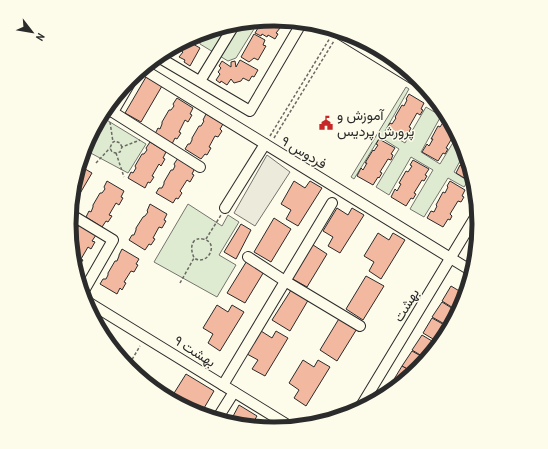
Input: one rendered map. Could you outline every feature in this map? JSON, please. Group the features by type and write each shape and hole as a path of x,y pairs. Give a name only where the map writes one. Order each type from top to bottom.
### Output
{"street":[{"path":"163,60 250,111 299,28"},
{"path":"200,81 230,31"},
{"path":"343,39 402,72"},
{"name":"فردوس ۹","path":"147,72 468,269"},
{"path":"110,112 200,166"},
{"path":"225,208 267,145"},
{"path":"223,385 332,203"},
{"path":"76,218 112,240 86,287"},
{"name":"بهشت","path":"363,402 472,222"},
{"path":"248,257 360,326"},
{"name":"بهشت ۹","path":"93,305 284,423"},
{"path":"220,415 234,392"}],"path":[{"path":"267,145 334,36"},
{"path":"267,145 334,36"},
{"path":"96,163 114,142 110,113"},
{"path":"116,153 120,152 122,147 152,136"},
{"path":"114,142 119,142 122,147"},
{"path":"110,148 112,152 116,153 124,177"},
{"path":"206,239 225,208"},
{"path":"199,238 209,241 211,246 210,253 206,258 197,260 194,258 191,247 194,241 199,238"},
{"path":"180,283 194,258"},
{"path":"131,361 145,337"}],"green space":[{"path":"254,27 254,29 236,58 228,61 200,44 199,41 210,37 235,30"},
{"path":"406,87 409,89 385,131 405,143 426,107 440,115 441,117 421,152 440,164 454,141 461,159 454,172 468,181 464,187 448,178 424,217 410,209 433,170 411,157 389,195 376,187 399,149 380,137 354,179 351,177"},
{"path":"106,119 146,144 128,173 90,152"},
{"path":"188,204 222,226 228,215 239,222 219,255 236,265 217,297 154,262"}],"shaded area":[{"path":"267,155 290,172 255,226 234,213"}],"building":[{"path":"259,26 277,26 280,28 276,33 278,34 275,39 268,35 267,37 262,34 261,36 255,33"},
{"path":"254,34 265,40 263,45 266,46 258,60 254,58 249,62 241,57"},
{"path":"198,41 198,43 193,44 200,48 190,66 184,62 185,60 179,57 183,52 180,50"},
{"path":"240,60 258,70 254,77 252,76 249,81 243,78 241,81 234,83 231,79 227,85 216,80 220,74 218,72 221,68 219,66 222,61 231,67 231,62 235,61 236,67"},
{"path":"146,77 162,86 141,122 125,113"},
{"path":"409,94 424,103 421,109 423,110 420,115 417,113 409,127 411,128 409,132 407,131 402,140 386,130 390,123 392,124 396,118 395,117 402,105 404,106"},
{"path":"177,98 193,108 190,114 192,115 188,122 185,120 179,132 181,133 177,139 175,138 172,144 155,134 158,128 160,129 162,122 169,110 171,110 174,106 173,104"},
{"path":"206,114 223,124 220,129 222,131 218,137 215,136 209,147 211,148 207,155 205,154 201,159 185,149 188,144 190,144 199,126 201,126 204,121 203,120"},
{"path":"444,121 452,138 446,148 448,149 445,154 443,153 438,161 422,152 427,144 429,146 438,126 440,127"},
{"path":"379,139 395,148 391,154 393,155 391,160 388,159 380,172 382,173 373,185 357,176 361,168 363,170 367,163 365,163 378,145 376,144"},
{"path":"150,142 166,152 163,158 165,159 161,166 159,164 152,176 154,177 150,183 148,182 145,188 128,178 131,172 133,173 136,168 135,166 142,154 144,154 147,150 146,148"},
{"path":"178,158 195,168 192,174 194,175 190,182 187,180 180,191 182,193 173,203 156,193 159,188 162,188 171,170 173,170 175,166 174,164"},
{"path":"413,160 429,169 425,175 427,176 424,181 422,180 414,193 416,194 413,199 411,198 406,206 391,197 395,189 397,191 401,184 399,183 406,171 408,172 412,166 410,165"},
{"path":"460,165 463,167 464,166 468,180 456,173"},
{"path":"84,168 92,173 77,198"},
{"path":"107,181 124,191 121,197 123,198 119,205 116,203 109,215 112,216 102,227 86,217 89,211 91,212 100,193 102,193 105,189 104,187"},
{"path":"294,181 305,188 310,181 322,188 298,226 286,219 291,210 281,204"},
{"path":"450,181 465,190 462,196 464,197 461,202 458,201 450,214 452,216 450,220 448,219 443,227 427,218 431,211 434,212 437,206 436,205 443,192 445,193"},
{"path":"150,204 167,214 164,220 166,221 162,228 159,227 153,238 155,239 145,250 129,240 132,235 134,235 136,228 143,217 148,212 147,211"},
{"path":"337,208 348,215 352,208 364,215 340,253 328,246 333,237 323,231"},
{"path":"274,218 291,229 271,262 254,252"},
{"path":"241,224 251,230 236,259 224,252"},
{"path":"79,225 96,235 92,241 95,242 91,249 88,247 81,259 83,260 80,265 77,250 76,230"},
{"path":"378,233 389,240 393,233 405,240 381,279 369,271 374,262 364,256"},
{"path":"310,243 327,254 307,287 289,277"},
{"path":"122,249 139,259 136,264 138,265 134,272 131,271 124,282 126,283 122,290 120,288 117,294 100,284 103,279 106,279 115,261 117,261"},
{"path":"248,259 265,270 245,303 227,293"},
{"path":"366,276 384,286 363,320 346,309"},
{"path":"451,286 460,292 454,308 442,301"},
{"path":"293,287 310,297 290,331 272,320"},
{"path":"442,302 453,309 446,325 432,317"},
{"path":"217,305 228,312 232,305 244,312 220,351 208,343 213,334 203,328"},
{"path":"340,317 358,327 337,361 320,350"},
{"path":"432,318 445,325 435,340 423,333"},
{"path":"261,331 272,338 276,331 288,338 265,376 252,369 258,360 247,354"},
{"path":"422,335 433,342 422,356 412,350"},
{"path":"412,351 422,357 409,370 402,366"},
{"path":"303,360 314,367 318,360 330,367 306,406 294,398 299,390 289,383"},
{"path":"402,366 409,370 395,382 393,381"},
{"path":"186,374 214,391 203,410 186,403 173,395"},
{"path":"239,405 257,416 254,421 256,422 232,418"}],"place":[{"name":"آموزش و پرورش پردیس","path":"326,123"}]}
